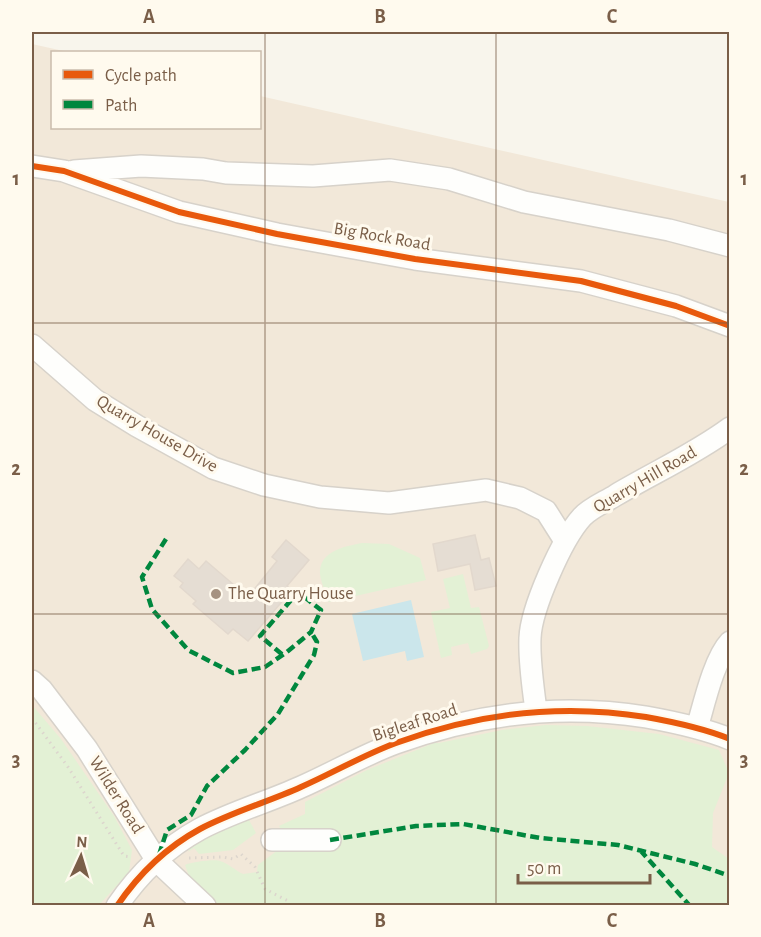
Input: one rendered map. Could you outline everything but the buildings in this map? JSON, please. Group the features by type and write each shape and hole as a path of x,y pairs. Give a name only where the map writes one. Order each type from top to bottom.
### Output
{"street":[{"name":"Big Rock Road","path":"32,166 64,171 179,212 277,234 415,259 581,281 676,306 729,326"},
{"path":"64,171 141,166 313,176 390,170 449,179 524,202 669,230 729,246"},
{"name":"Quarry House Drive","path":"32,345 95,400 213,468 264,485 320,497 389,503 486,490 520,498 546,511 565,542"},
{"name":"Quarry Hill Road","path":"536,711 531,675 530,635 540,598 565,542 582,516 713,440 729,428"},
{"path":"698,728 705,698 723,648 729,642"},
{"name":"Wilder Road","path":"32,681 42,690 87,749 157,861 205,906"},
{"name":"Bigleaf Road","path":"117,906 137,879 198,830 302,787 377,750 451,726 536,711 605,711 698,728 729,739"},
{"path":"272,840 330,840"}],"path":[{"path":"32,718 68,767 124,856 157,861"},
{"path":"188,858 223,857 233,860 241,854 255,867 265,889 288,902"}],"shaded area":[{"path":"32,44 64,51 51,51 51,129 261,129 261,96 729,202 729,905 32,906"}],"green space":[{"path":"362,543 389,544 420,558 426,580 329,602 321,578 322,563 330,553 336,550"},
{"path":"463,574 471,608 479,607 489,646 487,649 471,654 468,643 451,647 452,655 441,658 431,612 450,608 443,579"},
{"path":"32,705 61,739 114,816 132,850 129,872 99,905 32,905"},
{"path":"546,725 587,726 659,734 719,750 729,773 713,813 712,847 729,859 729,905 218,905 190,879 185,865 203,861 220,861 243,874 257,872 258,865 282,847 282,830 279,826 305,814 305,802 367,770 434,743 502,730"},
{"path":"249,820 256,833 233,850 199,854 194,848 188,852 195,840"}],"water":[{"path":"411,600 424,657 407,661 405,651 363,661 352,614"}],"marked path":[{"path":"166,539 142,577 152,609 188,650 233,673 265,667 287,652 311,632 321,610 298,592 260,636 283,655"},
{"path":"159,855 167,830 191,815 207,786 278,714 314,655 317,642 311,632"},
{"path":"330,840 416,826 463,824 540,838 618,845 695,864 730,876"},
{"path":"640,850 690,906"}],"cycle path":[{"path":"32,166 64,171 179,212 277,234 415,259 581,281 676,306 730,326"},
{"path":"117,906 134,883 154,863 176,844 200,829 301,787 384,748 457,724 519,714 582,711 657,719 730,739"}],"place":[{"name":"The Quarry House","path":"216,594"}]}
